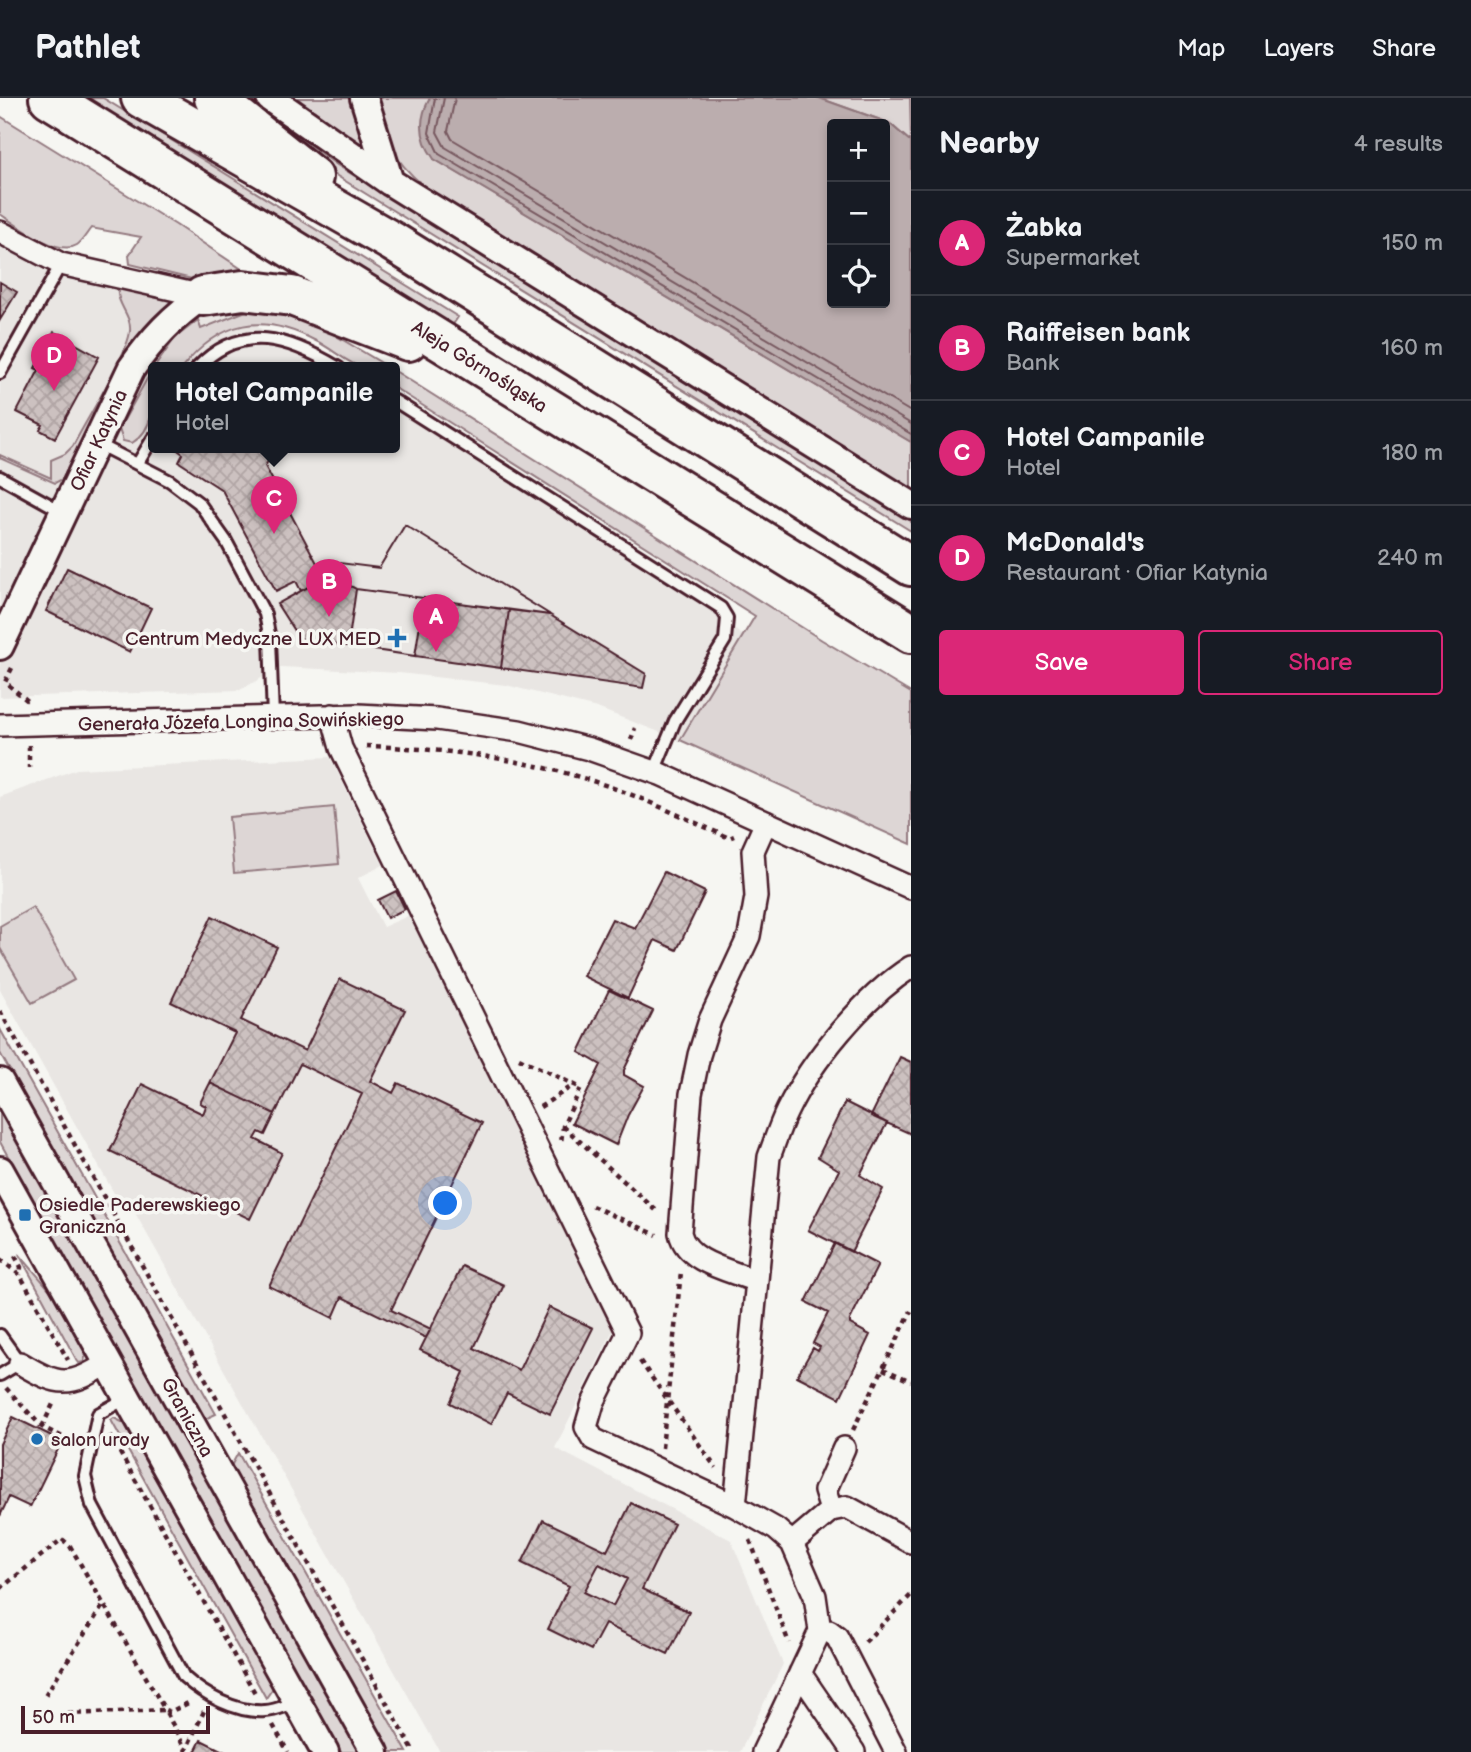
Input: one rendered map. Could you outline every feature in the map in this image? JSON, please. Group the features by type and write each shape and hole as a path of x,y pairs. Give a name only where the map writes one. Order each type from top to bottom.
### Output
{"highway":[{"name":"Aleja Górnośląska","path":"50,98 911,633"},
{"path":"141,98 393,242 911,566"},
{"path":"214,98 393,242"},
{"path":"203,296 243,290 292,296 499,377"}],"street":[{"path":"270,98 390,181 911,505"},
{"path":"364,98 390,181"},
{"path":"0,232 61,264 203,296"},
{"name":"Ofiar Katynia","path":"0,646 131,369 152,338 177,313 203,296"},
{"path":"332,715 341,748 628,1333 593,1402 586,1427 593,1439 739,1505 776,1529 792,1543 815,1596 820,1631 763,1752"},
{"name":"Generała Józefa Longina Sowińskiego","path":"0,725 332,715 437,719 519,731 589,749 654,772 911,888"},
{"path":"756,1281 693,1255 682,1240 691,1094 710,1020 749,936 756,897 753,851 766,822"},
{"path":"739,1505 756,1281 769,1157 786,1112 804,1080 863,1009 911,967"},
{"name":"Graniczna","path":"0,1082 375,1752"},
{"path":"0,1170 325,1752"},
{"path":"20,1363 44,1377 79,1380 107,1363"},
{"path":"831,1510 825,1491 844,1448"},
{"path":"792,1543 831,1510 847,1507 911,1542"},
{"path":"820,1631 829,1631 837,1637 896,1752"},
{"path":"800,1673 854,1752"}],"lane":[{"path":"0,373 61,264"},
{"path":"203,362 213,351 224,346 267,337 309,350 329,362"},
{"path":"400,404 721,608 727,618 725,640 675,721 654,772"},
{"path":"96,443 170,481 199,503 226,541 265,614 270,639 273,717"},
{"path":"138,463 148,446"},
{"path":"0,477 63,512"},
{"path":"0,1335 20,1363 0,1375"},
{"path":"127,1398 98,1414 88,1449 85,1476 92,1505 184,1677 201,1693 240,1707 265,1711 297,1702"}],"path":[{"path":"29,740 29,768"},
{"path":"341,748 422,749 518,761 636,796 729,838"},
{"path":"0,1012 414,1752"},
{"path":"517,1057 582,1088 564,1126 557,1188 682,1240"},
{"path":"523,1119 574,1084"},
{"path":"564,1126 682,1240"},
{"path":"659,1470 682,1240"},
{"path":"15,1256 21,1267 20,1275"},
{"path":"0,1259 20,1275 79,1380"},
{"path":"844,1448 911,1311"},
{"path":"625,1340 739,1505 800,1673"},
{"path":"883,1369 911,1381"},
{"path":"0,1382 42,1427 88,1449"},
{"path":"42,1427 58,1391"},
{"path":"98,1414 288,1752"},
{"path":"0,1589 62,1539"},
{"path":"46,1695 104,1604"},
{"path":"185,1751 205,1709"},
{"path":"68,1714 165,1710 185,1751"}],"shaded area":[{"path":"79,98 103,98 458,317 450,329"},
{"path":"223,98 245,98 337,165 911,521 911,531 308,158"},
{"path":"297,98 351,98 364,146 360,145"},
{"path":"378,98 430,98 434,159 911,442 911,488 424,186 405,168 390,147 381,124"},
{"path":"819,98 910,98 911,142 890,124 890,119 878,119"},
{"path":"0,116 176,225 246,272 196,280 130,264 129,255 141,237 91,228 79,244 69,248 48,243 26,231 0,214"},
{"path":"0,220 56,253 186,284 317,362 148,362 148,453 400,453 400,413 706,606 743,636 680,740 597,708 506,685 399,673 281,667 240,690 0,697"},
{"path":"123,288 176,301 68,476 55,483 0,458 0,455 51,478 51,460 65,454 73,446 127,342 130,325 118,295 118,290"},
{"path":"260,310 316,324 380,362 349,362 322,344 296,332 260,324 227,331 212,339 188,362 158,362 175,338 198,320 201,329 246,311"},
{"path":"400,374 822,640 911,693 911,844 680,740 755,616 400,391"},
{"path":"148,377 146,428 132,443 123,441 119,429"},
{"path":"330,757 383,865 358,878 383,927 410,915 615,1326 555,1448 731,1540 783,1664 740,1752 440,1752 130,1204 115,1195 0,990 0,797 77,769"},
{"path":"334,807 339,864 234,873 229,817"},
{"path":"33,907 74,980 32,1003 0,948 0,926"},
{"path":"0,1029 216,1414 205,1419 0,1053"},
{"path":"0,1110 359,1752 341,1752 0,1142"},
{"path":"19,1254 50,1290 86,1353 84,1362 79,1363 76,1359"},
{"path":"114,1418 124,1423 273,1688 266,1698 111,1420"},
{"path":"238,1453 407,1752 391,1752 231,1466"}],"water":[{"path":"430,98 819,98 878,119 827,119 827,308 890,308 890,124 911,142 911,442 434,159 423,137 424,114"}],"building":[{"path":"0,282 17,292 0,320"},
{"path":"54,332 99,357 55,438 40,430 43,425 17,412 39,370 35,368"},
{"path":"274,453 265,466 325,578 301,591 296,581 276,591 222,490 179,462 183,454"},
{"path":"405,525 550,615 424,598 415,656 334,644 313,645 298,637 277,604 330,575 332,562 379,568"},
{"path":"405,525 550,615 356,589 330,575 332,562 379,568"},
{"path":"67,568 151,608 130,652 46,611"},
{"path":"356,589 424,598 415,656 348,646"},
{"path":"424,598 509,610 501,668 415,656"},
{"path":"509,610 550,615 646,674 643,688 501,668"},
{"path":"664,872 705,892 677,950 655,940 628,998 583,976 612,919 635,928"},
{"path":"396,891 405,909 387,918 378,900"},
{"path":"212,916 277,947 241,1020 305,1051 340,979 405,1010 370,1081 393,1093 398,1083 482,1123 391,1310 431,1329 426,1338 342,1297 333,1318 269,1286 362,1094 300,1064 275,1114 210,1083 235,1033 171,1002"},
{"path":"609,990 653,1011 624,1070 624,1075 644,1086 616,1145 572,1123 601,1065 579,1052"},
{"path":"900,1057 911,1062 911,1134 871,1116"},
{"path":"210,1083 275,1114 265,1135 259,1132 255,1139 282,1153 250,1219 110,1151 142,1084 203,1114 206,1106 200,1103"},
{"path":"845,1102 887,1123 860,1175 883,1189 851,1252 808,1230 839,1170 818,1157"},
{"path":"835,1243 878,1265 850,1320 850,1324 870,1335 840,1398 797,1376 813,1348 818,1351 820,1347 813,1343 828,1313 806,1302"},
{"path":"462,1266 504,1285 474,1348 519,1370 549,1307 593,1328 550,1414 507,1393 491,1424 450,1403 464,1372 420,1350"},
{"path":"13,1417 62,1441 30,1507 9,1497 0,1516 0,1444"},
{"path":"631,1503 674,1524 642,1589 689,1612 668,1654 605,1624 591,1650 548,1629 569,1586 522,1563 543,1520 607,1551","holes":["599,1564 627,1579 613,1606 584,1592"]},
{"path":"201,1740 225,1752 195,1752"}],"place":[{"name":"McDonald's","path":"54,391"},
{"name":"Hotel Campanile","path":"274,534"},
{"name":"Raiffeisen bank","path":"329,617"},
{"name":"Centrum Medyczne LUX MED","path":"397,638"},
{"name":"Żabka","path":"436,652"},
{"name":"Osiedle Paderewskiego Graniczna","path":"25,1215"},
{"name":"salon urody","path":"37,1439"}]}
